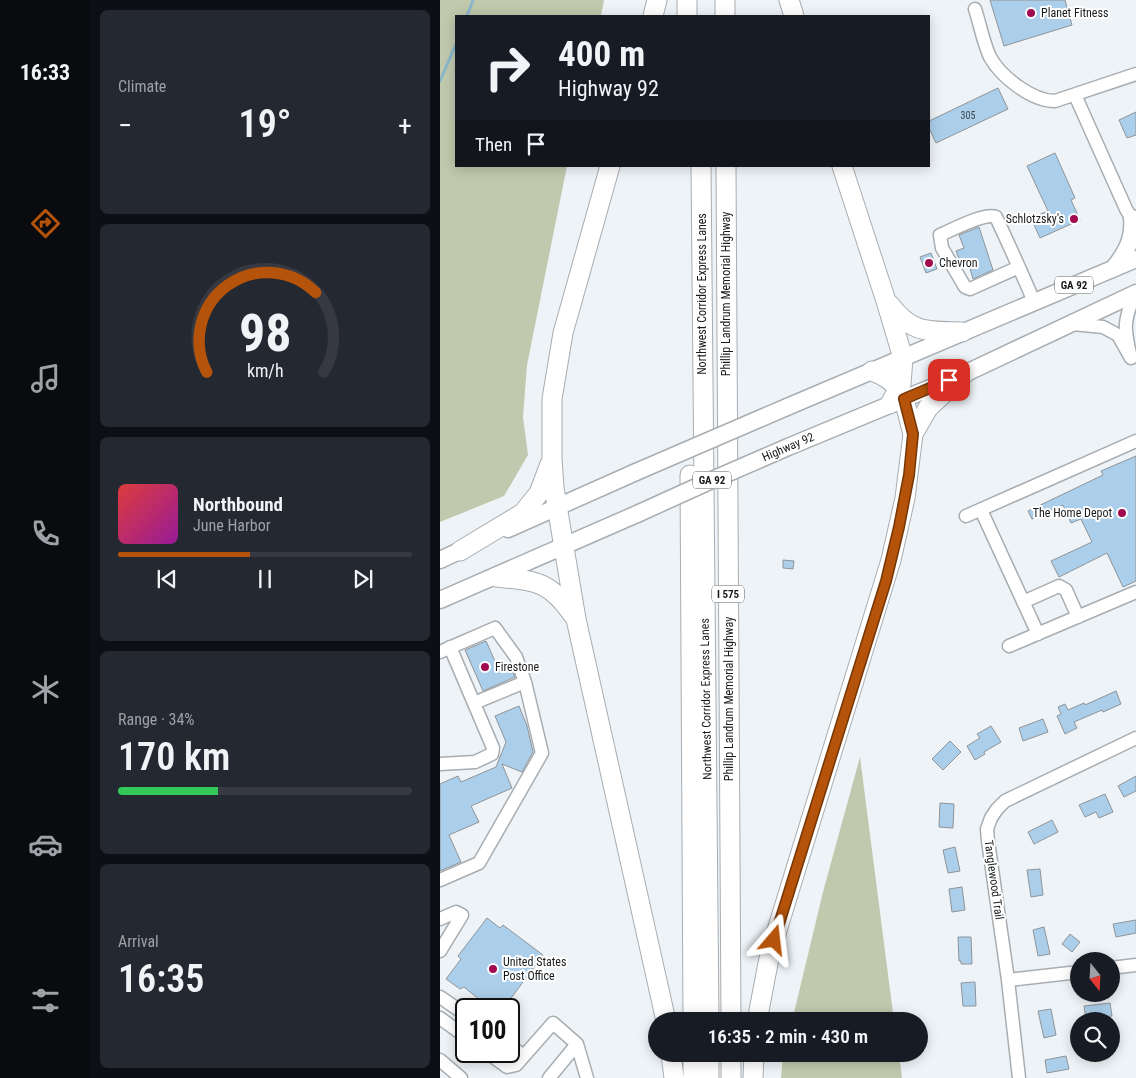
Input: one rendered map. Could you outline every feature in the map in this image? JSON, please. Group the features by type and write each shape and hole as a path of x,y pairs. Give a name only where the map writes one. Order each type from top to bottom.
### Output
{"highway":[{"path":"653,15 657,0"},
{"path":"687,0 688,15"},
{"path":"700,0 700,15"},
{"path":"725,0 725,15"},
{"path":"789,0 794,15"},
{"path":"610,167 563,333 552,398 552,458 554,488 576,620 664,1012"},
{"path":"688,167 693,1012"},
{"name":"Northwest Corridor Express Lanes","path":"701,167 709,1012"},
{"name":"Phillip Landrum Memorial Highway","path":"726,167 731,1012"},
{"path":"842,167 903,358 903,372 898,397"},
{"path":"886,301 898,315 913,327 933,331 962,332"},
{"path":"872,371 892,381 913,434"},
{"path":"759,1012 770,953 891,560 906,498 913,434 928,408 964,374"},
{"path":"460,551 523,513 539,493 552,458"},
{"path":"496,577 531,581 547,587 562,599 576,620"},
{"path":"672,1062 674,1078"},
{"path":"693,1062 694,1078"},
{"path":"709,1062 709,1078"},
{"path":"731,1062 732,1078"},
{"path":"752,1078 753,1062"}],"main road":[{"path":"1113,269 1129,245 1134,222"},
{"name":"GA 92","path":"440,560 786,407 1136,260"},
{"name":"Highway 92","path":"440,600 496,577 898,397 964,374 1136,294"}],"street":[{"path":"975,9 991,58 1014,85 1045,101 1055,101 1136,74"},
{"path":"1075,95 1134,222"},
{"path":"1019,267 970,289 965,287 942,248 940,235 983,217 992,215 996,217 1019,267 1034,302"},
{"path":"1073,324 1103,327 1118,335 1131,358 1125,332 1130,306 1136,294"},
{"path":"966,516 1136,441"},
{"path":"981,510 1038,634"},
{"path":"1023,602 1059,586 1066,590 1078,617"},
{"path":"1009,646 1136,592"},
{"path":"440,764 474,762 492,754 493,748 474,703 445,650 495,628 516,657 525,682 542,753 479,863 440,880"},
{"path":"474,703 525,682"},
{"name":"Tanglewood Trail","path":"1018,1078 1008,980 988,842 988,829 991,818 996,809 1016,795 1136,738"},
{"path":"440,919 456,912 462,915 440,951"},
{"path":"1120,967 1136,965"},
{"path":"1008,980 1070,973"},
{"path":"440,997 455,1007"},
{"path":"440,1018 455,1029"},
{"path":"520,1060 553,1023 577,1044 587,1078"},
{"path":"549,1078 577,1044"},
{"path":"520,1053 524,1056"},
{"path":"440,1060 461,1078"},
{"path":"501,1063 506,1067 518,1063"}],"green space":[{"path":"440,0 604,0 601,15 455,15 455,167 567,167 527,365 523,417 528,455 504,496 440,522"},
{"path":"860,757 893,1012 794,1012 823,892"},
{"path":"782,1062 900,1062 902,1078 781,1078"}],"building":[{"name":"Planet Fitness","path":"990,0 1065,0 1072,25 1004,46"},
{"path":"998,88 1008,109 936,143 930,130 930,121"},
{"path":"1136,112 1136,135 1127,138 1119,120"},
{"path":"1055,153 1075,198 1071,200 1080,220 1040,238 1031,218 1048,211 1027,166"},
{"path":"979,227 993,270 973,279 969,265 962,267 956,251 964,248 959,235"},
{"path":"931,253 937,269 926,273 920,257"},
{"path":"1136,456 1136,581 1123,587 1107,553 1059,577 1051,561 1092,542 1081,519 1071,523 1063,505 1032,519 1028,511 1103,475 1101,471"},
{"path":"783,560 794,561 793,569 783,568"},
{"name":"Firestone","path":"486,641 499,670 510,665 515,677 483,691 465,650"},
{"path":"1116,691 1121,704 1074,722 1077,728 1065,734 1057,716 1061,714 1058,707 1065,704 1068,710 1084,703 1085,705"},
{"path":"519,706 527,726 533,752 522,772 502,764 512,788 471,806 479,822 449,835 461,862 440,871 440,784 458,776 461,782 496,767 506,742 495,716"},
{"path":"1043,719 1048,732 1023,741 1019,728"},
{"path":"991,726 1001,742 975,760 967,746 980,738 977,734"},
{"path":"950,741 961,752 943,770 932,759"},
{"path":"1136,776 1136,791 1124,797 1118,786"},
{"path":"1105,794 1113,812 1099,818 1096,812 1085,817 1079,805"},
{"path":"940,803 954,804 953,828 939,827"},
{"path":"1052,820 1058,832 1034,844 1028,832"},
{"path":"955,847 960,871 948,873 943,850"},
{"path":"1040,869 1043,895 1031,897 1027,870"},
{"path":"962,887 965,910 952,912 949,889"},
{"name":"United States Post Office","path":"487,918 500,928 503,925 543,955 511,998 478,998 464,987 460,989 446,979 461,959 458,956"},
{"path":"1136,920 1136,933 1116,937 1113,924"},
{"path":"1044,927 1050,954 1038,956 1033,930"},
{"path":"1070,934 1080,942 1072,952 1062,944"},
{"path":"958,937 971,937 972,964 961,964 961,961 959,961"},
{"path":"975,982 976,1006 963,1006 961,983"},
{"path":"1110,1003 1111,1012 1085,1012 1084,1006"},
{"path":"1051,1009 1056,1035 1044,1038 1038,1011"},
{"path":"1066,1056 1069,1069 1047,1073 1045,1060"}],"waterway":[{"path":"467,15 473,0"},
{"path":"440,81 455,46"}],"place":[{"name":"Planet Fitness","path":"1031,13"},
{"name":"Schlotzsky's","path":"1074,219"},
{"name":"Chevron","path":"929,263"},
{"name":"The Home Depot","path":"1122,513"},
{"name":"Firestone","path":"485,667"},
{"name":"United States Post Office","path":"493,969"}],"route":[{"path":"774,940 886,581 906,498 913,434 904,399 949,380"}]}
